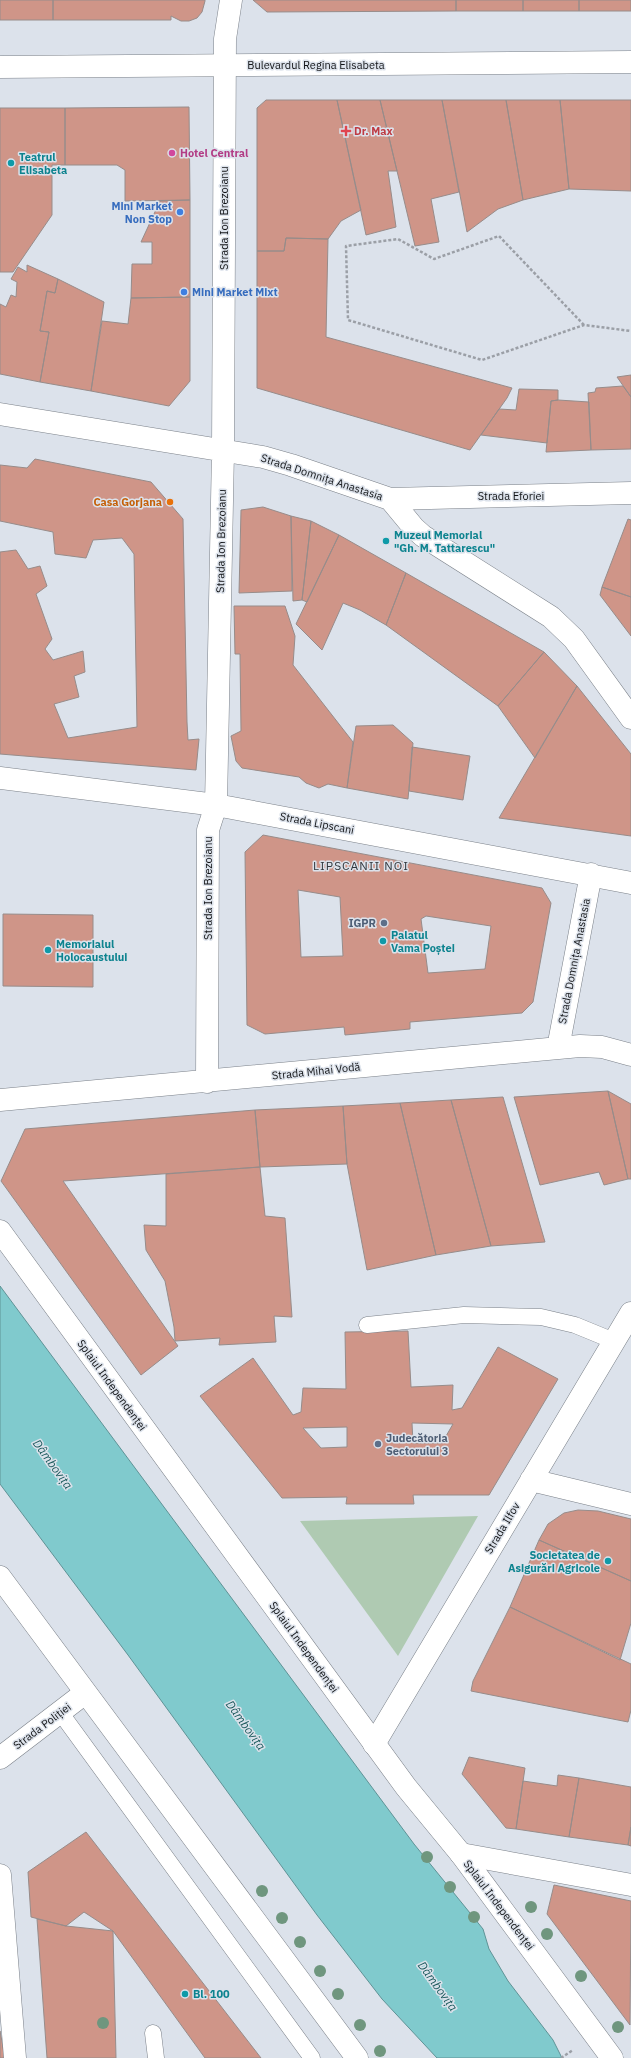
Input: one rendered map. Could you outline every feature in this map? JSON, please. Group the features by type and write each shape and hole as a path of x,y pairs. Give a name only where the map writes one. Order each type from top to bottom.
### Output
{"street":[{"name":"Strada Ion Brezoianu","path":"206,1082 208,830 216,805 223,450 225,39 231,0"},
{"name":"Bulevardul Regina Elisabeta","path":"0,67 631,62"},
{"name":"Strada Domnița Anastasia","path":"0,414 263,457 390,499 414,528 423,536 551,617 574,639 631,718"},
{"name":"Strada Eforiei","path":"390,499 631,493"},
{"name":"Strada Lipscani","path":"0,778 216,805 591,874 631,883"},
{"name":"Strada Domnița Anastasia","path":"558,1048 591,874"},
{"name":"Strada Mihai Vodă","path":"0,1100 580,1046 602,1047 631,1055"},
{"name":"Splaiul Independenței","path":"0,1231 374,1744 406,1787 461,1854 612,2058"},
{"name":"Strada Ilfov","path":"374,1744 530,1480 631,1313"},
{"path":"530,1480 631,1504"},
{"path":"0,1577 357,2058"},
{"name":"Strada Poliției","path":"0,1758 85,1693"},
{"path":"461,1854 631,1885"},
{"path":"0,1875 3,1953 15,2058"}],"lane":[{"path":"367,1324 464,1316 541,1317 575,1325 614,1341"},
{"path":"60,1712 312,2058"},
{"path":"153,2033 156,2058"}],"path":[{"path":"584,324 499,236 434,259 398,239 346,246 348,320 482,360 584,324 631,331"}],"green space":[{"path":"478,1516 398,1656 300,1521"}],"water":[{"name":"Dâmbovița","path":"0,1286 414,1844 483,1929 489,1949 508,1981 553,2040 562,2058 437,2058 382,1999 317,1915 128,1655 0,1484"}],"building":[{"path":"0,0 53,0 53,20 0,20"},
{"path":"53,0 205,1 202,12 197,18 189,21 181,21 171,16 171,20 53,20"},
{"path":"253,0 456,0 456,11 267,12"},
{"path":"456,0 523,0 523,11 456,11"},
{"path":"523,0 579,0 579,11 523,11"},
{"path":"579,0 631,0 631,11 579,11"},
{"path":"266,100 337,100 361,210 341,221 328,239 286,238 284,251 257,251 257,108"},
{"path":"337,100 380,100 397,171 388,171 396,227 366,235"},
{"path":"380,100 442,100 459,192 431,199 439,242 415,246"},
{"path":"442,100 506,100 523,200 498,209 467,232"},
{"path":"506,100 560,100 569,189 523,200"},
{"path":"560,100 631,100 631,191 569,189"},
{"path":"189,107 190,200 125,201 125,170 117,165 65,165 65,108"},
{"path":"0,108 65,108 65,165 52,165 52,215 13,272 0,272"},
{"path":"190,200 190,297 131,298 132,264 152,264 152,242 141,242 160,201"},
{"path":"286,238 328,239 326,337 512,388 507,398 470,450 257,388 257,251 284,251"},
{"path":"27,265 58,279 55,293 47,291 40,331 49,332 40,382 0,374 0,304 6,307 11,295 16,297 17,282 11,279 18,267 27,272"},
{"path":"58,279 104,302 91,391 40,382 49,332 40,331 47,291 55,293"},
{"path":"190,297 190,381 169,406 91,391 102,321 128,324 131,298"},
{"path":"631,375 631,397 617,377"},
{"path":"623,386 631,397 631,449 591,450 588,393 595,392 596,388"},
{"path":"519,389 558,390 558,400 551,401 547,443 481,435 499,409 516,410"},
{"path":"551,401 589,402 591,450 546,452"},
{"path":"35,459 151,482 183,519 187,722 188,740 199,739 196,770 0,754 0,552 16,550 28,569 40,566 47,586 36,594 52,639 45,649 53,660 83,651 85,672 74,676 79,697 54,704 68,738 137,727 134,554 122,538 93,540 86,558 55,554 53,532 0,521 0,465 27,468"},
{"path":"263,507 291,516 292,591 239,593 241,510"},
{"path":"291,516 311,521 302,600 293,601"},
{"path":"628,519 631,520 631,597 602,587"},
{"path":"311,521 339,535 307,602 302,600"},
{"path":"339,535 406,573 386,625 360,610 343,603 322,650 296,624"},
{"path":"406,573 544,652 498,706 386,625"},
{"path":"602,587 631,597 631,636 600,595"},
{"path":"234,606 285,606 295,636 293,665 353,742 347,788 328,784 319,788 306,783 299,777 242,768 236,761 231,736 241,731 240,654 235,654"},
{"path":"544,652 577,686 535,758 498,706"},
{"path":"577,686 631,754 631,836 499,818"},
{"path":"393,725 413,743 408,799 347,788 356,726"},
{"path":"412,747 470,756 463,800 409,791"},
{"name":"Palatul Vama Poștei","path":"263,835 542,888 551,903 533,1002 522,1013 410,1022 410,1029 345,1035 344,1027 265,1034 247,1025 245,852","holes":["298,890 340,897 343,956 301,957","426,916 491,926 485,969 428,973 421,919"]},
{"name":"Memorialul Holocaustului","path":"3,914 93,915 93,987 3,986"},
{"path":"608,1091 628,1179 604,1185 599,1172 540,1185 514,1097"},
{"path":"608,1091 631,1104 631,1179 628,1179"},
{"path":"503,1097 545,1242 491,1246 451,1100"},
{"path":"451,1100 491,1246 436,1255 400,1103"},
{"path":"400,1103 436,1255 367,1270 347,1164 343,1106"},
{"path":"343,1106 347,1164 260,1167 255,1110"},
{"path":"255,1110 260,1167 63,1181 178,1346 141,1375 1,1181 25,1129"},
{"path":"260,1167 265,1216 285,1218 292,1317 274,1316 276,1342 219,1345 220,1338 175,1341 174,1327 165,1281 146,1250 144,1225 166,1226 166,1174"},
{"path":"408,1331 411,1387 453,1385 452,1410 462,1408 498,1347 558,1379 489,1495 413,1495 414,1504 346,1504 347,1497 282,1498 200,1396 253,1358 293,1415 301,1412 303,1388 346,1389 345,1332","holes":["412,1423 453,1424 442,1443 413,1443","347,1427 347,1447 321,1448 303,1428"]},
{"name":"Societatea de Asigurări Agricole","path":"578,1510 598,1511 631,1519 631,1581 539,1540 548,1524 564,1513"},
{"path":"539,1540 631,1581 631,1623 620,1660 510,1607"},
{"path":"510,1607 631,1664 631,1710 628,1722 471,1691 473,1681"},
{"path":"469,1757 525,1768 516,1829 506,1828 462,1774"},
{"path":"558,1775 579,1778 569,1837 516,1829 523,1781 557,1786"},
{"path":"579,1778 631,1787 631,1827 628,1845 569,1837"},
{"path":"631,1827 631,1846 628,1845"},
{"name":"Bl. 100","path":"86,1832 261,2058 205,2058 113,1931 84,1912 66,1926 31,1917 28,1872"},
{"path":"554,1885 631,1901 630,2025 547,1914"},
{"path":"37,1919 66,1926 113,1931 116,2058 47,2058"},
{"path":"0,2031 5,2058 0,2058"}],"place":[{"name":"Dr. Max","path":"346,131"},
{"name":"Hotel Central","path":"172,153"},
{"name":"Teatrul Elisabeta","path":"11,163"},
{"name":"Mini Market Non Stop","path":"180,212"},
{"name":"Mini Market Mixt","path":"184,292"},
{"name":"Casa Gorjana","path":"170,502"},
{"name":"Muzeul Memorial \"Gh. M. Tattarescu\"","path":"386,541"},
{"name":"IGPR","path":"384,923"},
{"name":"Palatul Vama Poștei","path":"383,941"},
{"name":"Memorialul Holocaustului","path":"48,950"},
{"name":"Judecătoria Sectorului 3","path":"378,1444"},
{"name":"Societatea de Asigurări Agricole","path":"608,1561"},
{"name":"Bl. 100","path":"185,1994"}],"district":[{"name":"LIPSCANII NOI","path":"361,865"}]}
